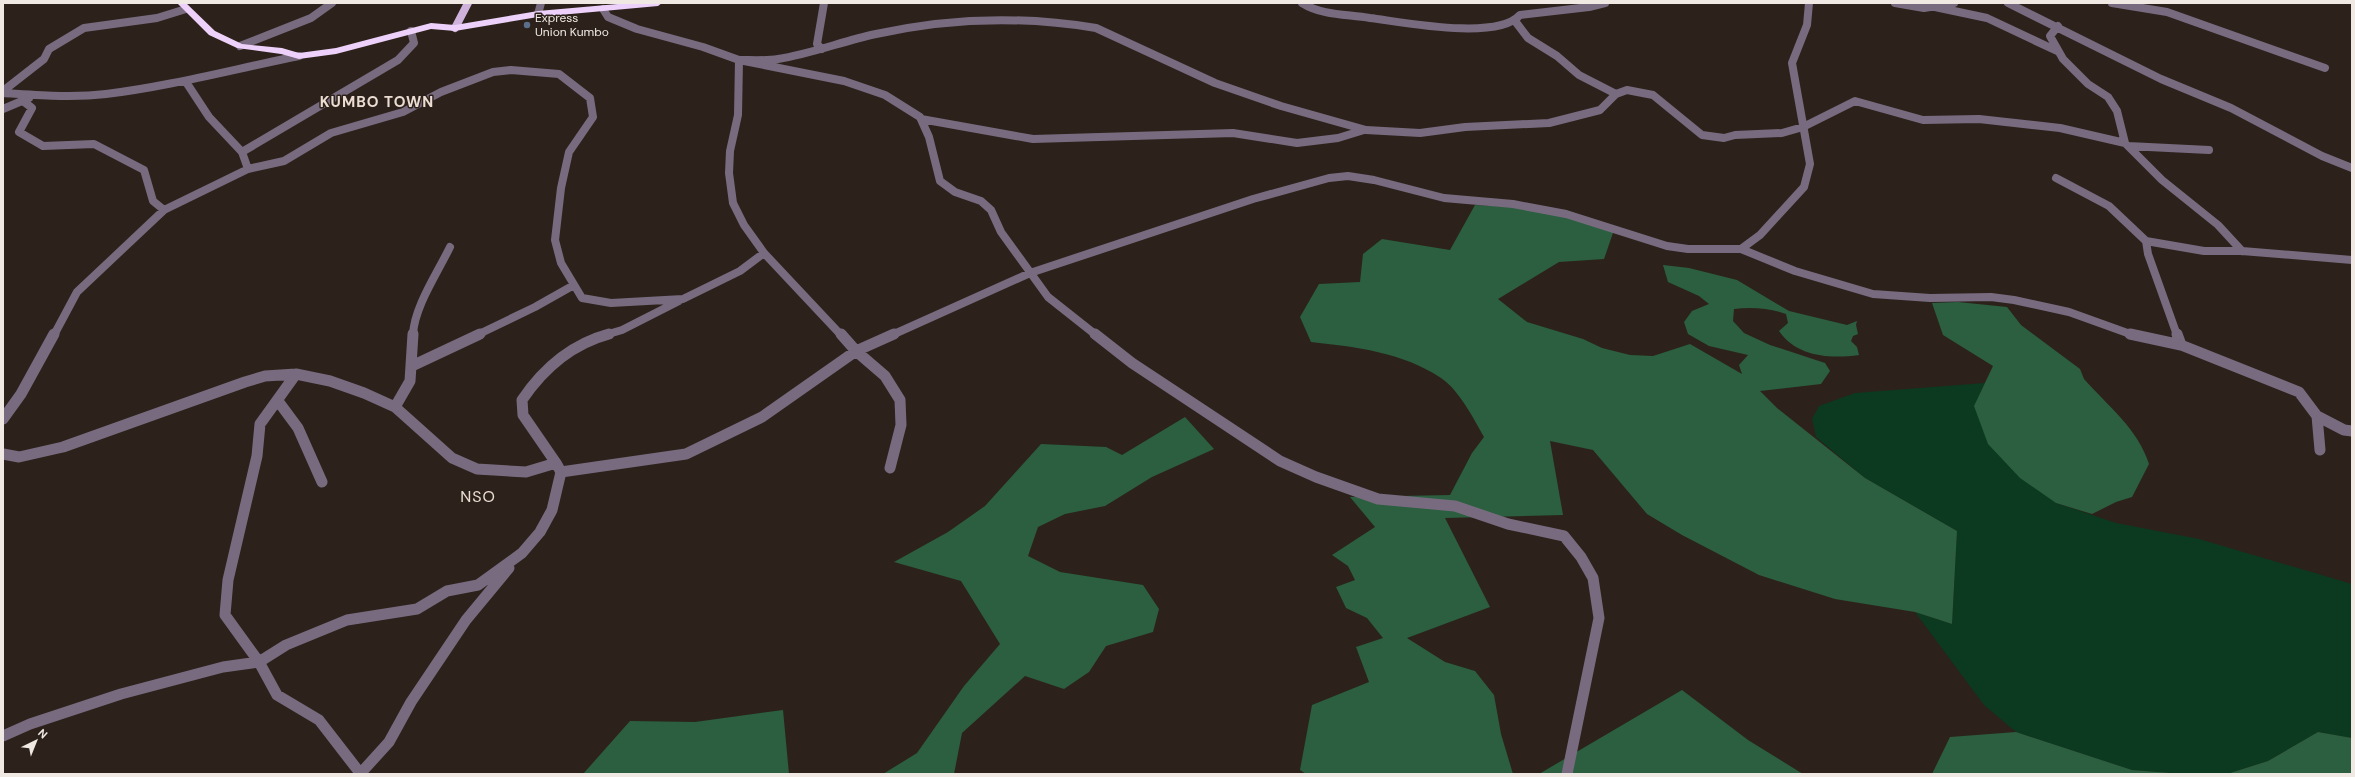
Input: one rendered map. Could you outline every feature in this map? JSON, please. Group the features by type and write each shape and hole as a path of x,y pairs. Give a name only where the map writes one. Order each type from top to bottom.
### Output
{"highway":[{"path":"184,6 212,33 240,46 282,51 299,56 336,51 431,26 455,28 538,14 658,3"}],"main road":[{"path":"455,28 468,3"}],"street":[{"path":"240,46 310,18 332,3"},
{"path":"538,14 541,3"},
{"path":"822,49 817,44 824,3"},
{"path":"1302,3 1313,10 1339,15 1367,17 1417,26 1488,26 1515,21 1520,15 1590,7 1605,3"},
{"path":"1741,249 1760,235 1804,188 1810,164 1792,63 1807,25 1809,3"},
{"path":"1895,3 1930,6 1987,18 2011,29 2032,42 2057,51"},
{"path":"1930,6 1954,3"},
{"path":"2008,3 2058,26 2123,61 2161,79 2231,108 2322,156 2352,168"},
{"path":"2112,3 2167,12 2325,68"},
{"path":"3,92 44,59 49,49 65,38 84,28 157,18 184,6"},
{"path":"603,9 608,17 637,29 703,46 739,60 865,87 885,95 921,119 952,123 1033,139 1233,133 1297,144 1338,138 1366,130"},
{"path":"739,60 778,59 822,49 875,34 960,21 1078,25 1096,28 1113,35 1173,65 1215,83 1280,106 1366,130 1420,133 1466,127 1549,123 1571,119 1600,110 1610,102 1616,94 1627,90 1654,95 1702,135 1724,138 1735,135 1782,133 1803,127 1855,101 1923,120 1979,119 2060,128 2125,143 2128,146 2209,150"},
{"path":"1515,21 1528,38 1557,56 1579,75 1616,94"},
{"path":"2058,26 2050,36 2057,51 2088,84 2108,98 2117,111 2125,143 2162,180 2218,225 2242,251"},
{"path":"242,152 398,60 414,43 411,31"},
{"path":"3,92 68,96 105,94 186,82 234,69 299,56"},
{"path":"739,60 738,115 730,151 729,173 734,203 744,225 764,253 803,292 856,351 885,376 900,400 902,425 890,468"},
{"path":"3,419 21,394 77,292 164,210 248,169 284,161 331,133 403,112 441,92 493,72 511,70 558,74 590,98 593,117 569,152 560,196 555,240 561,263 582,298 611,303 683,299"},
{"path":"186,82 209,117 242,152 248,169"},
{"path":"3,109 36,95"},
{"path":"23,100 32,108 19,132 43,146 94,144 144,170 153,202 164,210"},
{"path":"921,119 929,137 940,181 956,192 981,201 991,210 1000,232 1048,296 1132,364 1280,461 1316,477 1378,499 1455,506 1508,524 1564,536 1581,557 1593,578 1600,618 1567,774"},
{"path":"3,454 19,457 63,447 244,382 265,376 296,374 330,381 395,407 452,458 477,469 526,472 686,454 762,417 856,351 1030,273 1253,199 1329,178 1348,176 1374,180 1444,198 1513,204 1566,214 1674,247 1703,250 1741,249 1795,271 1873,294 1930,298 1990,297 2014,300 2070,312 2136,336 2181,345 2235,365 2299,392 2317,416 2344,430 2352,431"},
{"path":"2056,178 2109,206 2146,241 2204,251 2242,251 2352,260"},
{"path":"2146,241 2148,254 2181,345"},
{"path":"395,407 403,398 411,381 414,365 412,350 414,321 450,247"},
{"path":"296,374 260,424 257,456 228,580 225,614 260,662 277,695 319,720 360,774 389,742 411,702 466,620 540,532 552,510 559,468 523,415 522,400 530,388 554,362 590,339 622,330 740,271 764,253"},
{"path":"414,365 446,348 544,304 574,285"},
{"path":"278,401 298,428 322,482"},
{"path":"2317,416 2320,450"},
{"path":"3,736 30,724 121,694 223,667 260,662 286,645 348,620 417,609 448,591 478,586 522,553"}],"green space":[{"path":"1475,205 1566,210 1615,227 1604,259 1559,262 1498,299 1527,322 1583,339 1602,348 1630,355 1653,356 1690,344 1742,374 1739,365 1748,355 1709,346 1688,334 1684,322 1692,311 1709,304 1699,296 1668,282 1663,265 1689,268 1737,280 1789,311 1847,325 1857,321 1856,325 1858,334 1853,336 1851,341 1857,347 1859,355 1837,357 1805,351 1786,340 1779,331 1788,323 1786,314 1760,308 1734,309 1733,321 1744,333 1770,345 1825,363 1830,371 1821,384 1760,391 1777,408 1865,478 1957,531 1952,624 1915,612 1835,599 1759,575 1682,535 1647,514 1593,450 1550,441 1563,515 1445,518 1490,607 1407,638 1445,662 1475,671 1494,695 1501,734 1513,774 1306,774 1300,770 1312,705 1369,682 1356,647 1383,638 1367,618 1346,608 1336,587 1355,580 1348,566 1332,555 1375,527 1350,497 1450,495 1472,453 1484,437 1460,397 1448,383 1441,378 1411,362 1378,352 1311,342 1300,317 1319,284 1360,282 1363,254 1382,239 1450,250"},
{"path":"1958,302 2007,307 2021,325 2080,369 2084,379 2121,418 2138,440 2144,451 2149,464 2132,497 2116,502 2092,514 2056,503 2020,478 1988,444 1974,406 1993,366 1943,335 1932,303"},
{"path":"1985,383 1974,406 2056,503 2116,523 2199,539 2352,584 2352,738 2318,732 2268,761 2227,774 2183,774 2132,770 2016,732 1984,705 1915,612 1952,624 1957,531 1865,478 1816,437 1812,419 1819,406 1855,393"},
{"path":"1185,417 1214,449 1152,477 1105,506 1065,514 1038,527 1028,556 1060,572 1143,585 1159,609 1153,632 1106,646 1089,672 1064,689 1025,676 962,733 954,774 883,774 917,753 964,686 1000,644 961,581 894,562 948,532 985,506 1041,444 1106,447 1122,455"},
{"path":"1682,690 1748,740 1803,774 1539,774"},
{"path":"783,710 789,774 583,774 630,721 695,722"},
{"path":"2016,732 2132,770 2183,774 1932,774 1950,737"},
{"path":"2318,732 2352,738 2352,774 2227,774 2268,761"}],"place":[{"name":"Express Union Kumbo","path":"527,25"}],"district":[{"name":"KUMBO TOWN","path":"377,102"},
{"name":"NSO","path":"478,496"}]}
